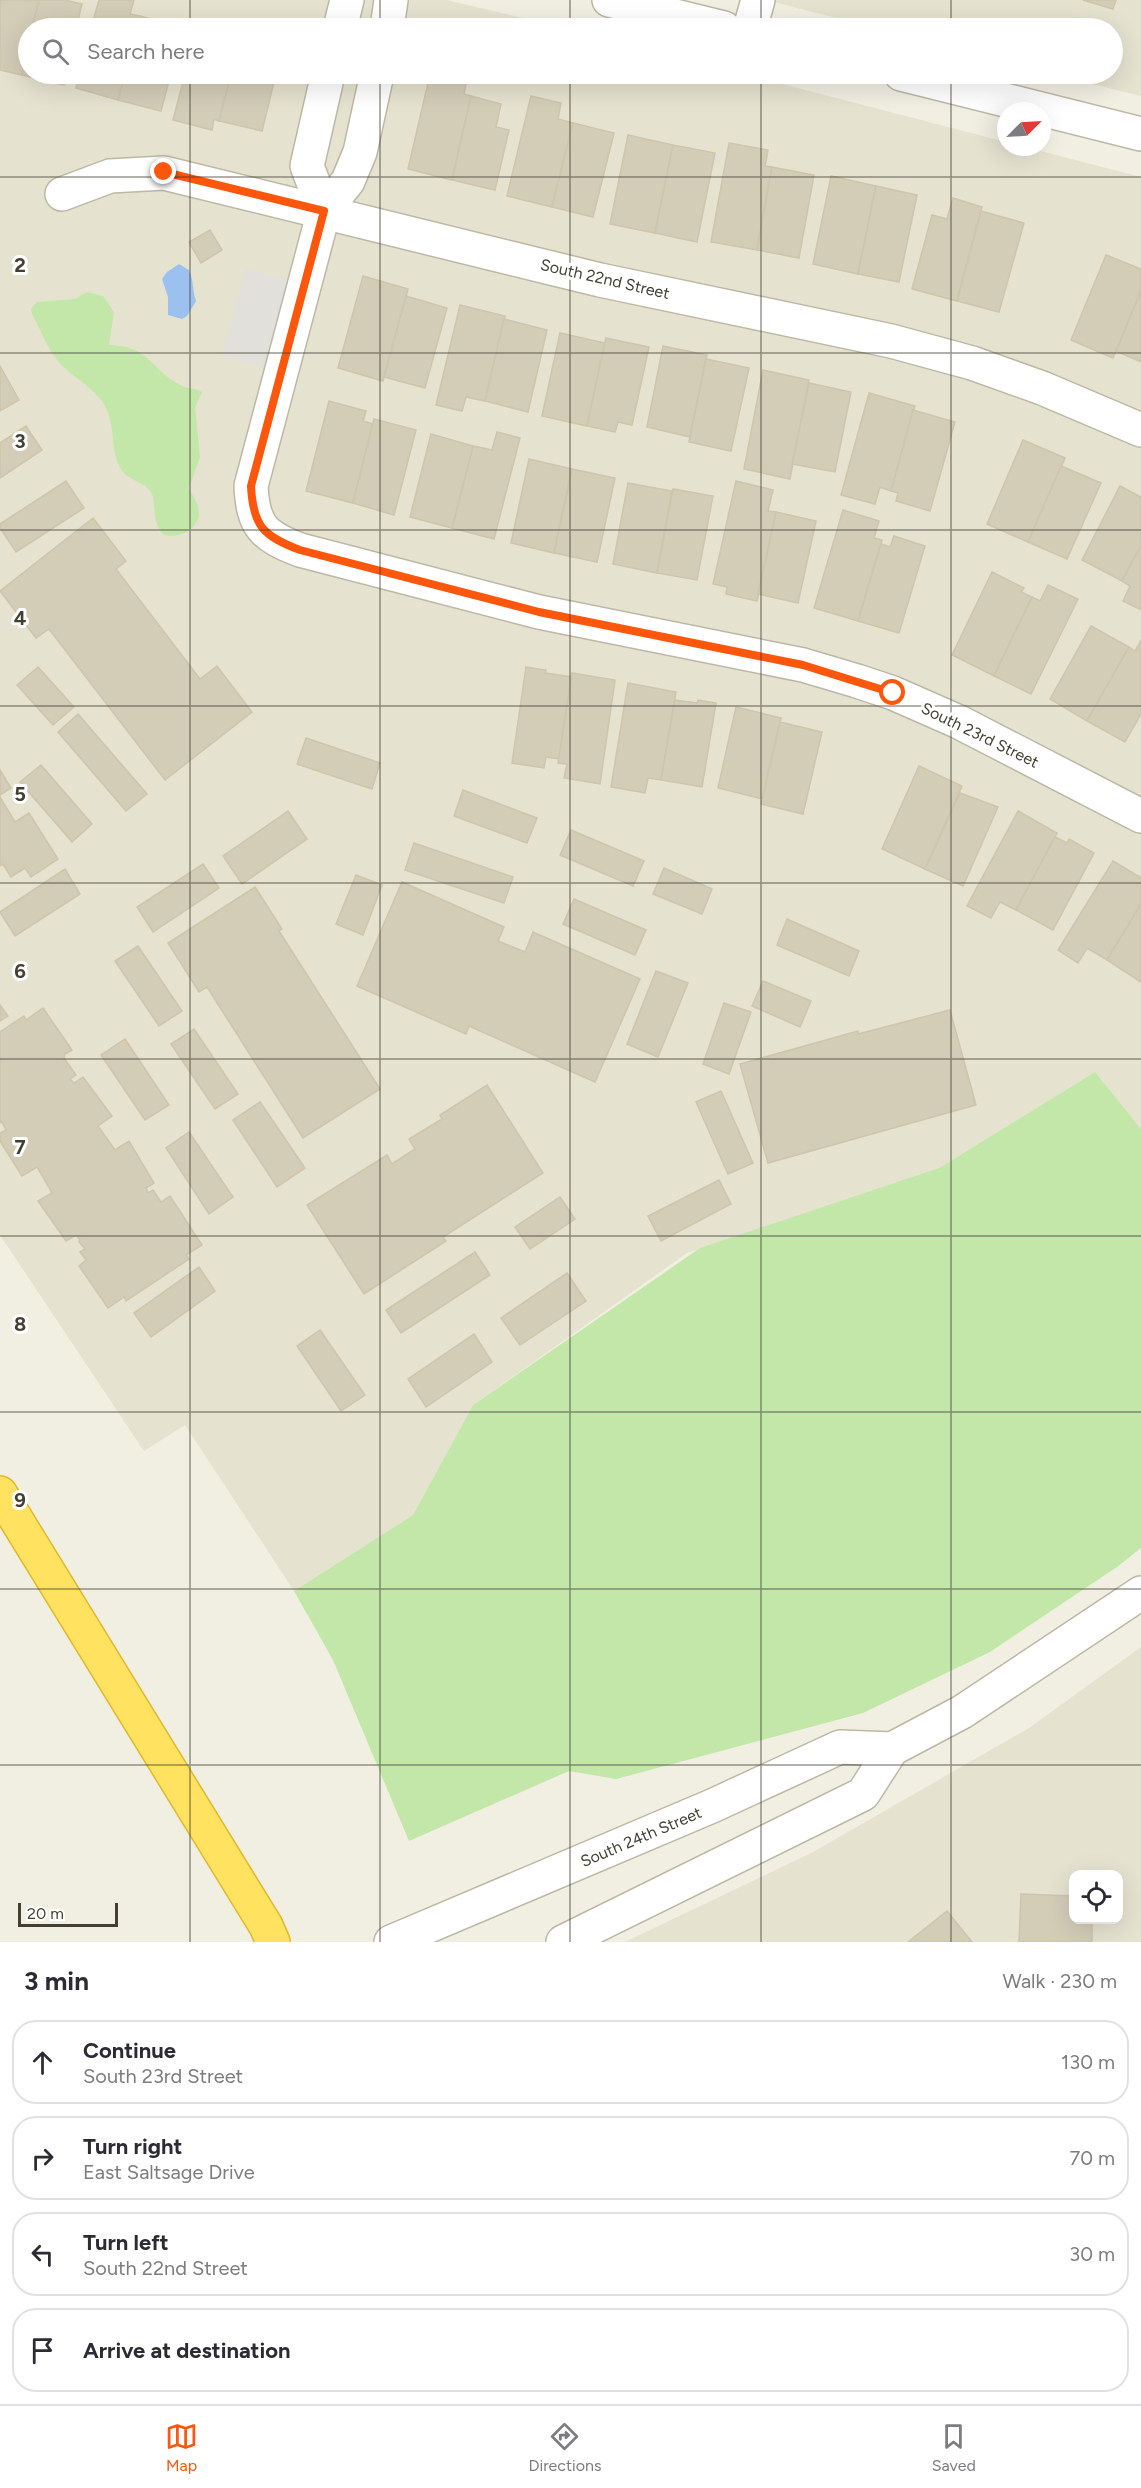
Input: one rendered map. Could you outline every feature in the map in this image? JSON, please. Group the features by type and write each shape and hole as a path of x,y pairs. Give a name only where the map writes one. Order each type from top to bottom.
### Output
{"highway":[{"path":"0,1493 266,1926 273,1942"}],"street":[{"path":"342,18 347,0"},
{"path":"388,18 390,0"},
{"path":"609,0 683,18"},
{"path":"753,18 758,0"},
{"path":"324,211 307,166 326,84 370,106"},
{"path":"324,211 348,181 360,152 375,84"},
{"path":"941,84 1141,134"},
{"name":"South 22nd Street","path":"62,194 110,176 164,172 600,280 891,340 972,363 1042,388 1141,430"},
{"name":"South 23rd Street","path":"324,211 251,486 252,504 259,525 279,542 300,550 539,612 803,665 857,681 893,693 959,722 1141,816"},
{"path":"563,1942 863,1794 892,1749 962,1712 1141,1593"},
{"name":"South 24th Street","path":"391,1942 712,1806 840,1747 892,1749"}],"shaded area":[{"path":"0,0 447,0 522,18 18,18 18,84 783,84 997,140 997,156 1051,156 1051,154 1141,177 1141,1129 1095,1072 939,1168 687,1253 473,1405 413,1515 294,1591 185,1425 144,1451 0,1235"},
{"path":"766,0 1141,0 1141,96 1092,84 1123,84 1123,18 836,18"},
{"path":"246,268 321,289 297,376 222,356"},
{"path":"1141,1647 1141,1942 625,1942 813,1852 1029,1728"}],"green space":[{"path":"87,292 103,296 114,312 109,345 133,349 149,359 170,379 202,392 195,407 200,457 189,488 199,513 195,525 184,533 171,536 164,535 160,530 156,521 151,492 126,475 119,464 114,449 110,418 103,403 55,357 32,314 31,309 37,302 75,299"},
{"path":"1095,1072 1141,1129 1141,1548 1117,1567 990,1652 863,1713 616,1779 569,1771 409,1841 333,1660 294,1591 413,1515 473,1405 700,1248 939,1168"}],"water":[{"path":"179,264 189,270 196,301 187,316 182,319 168,315 168,297 162,279 167,272"}],"building":[{"path":"0,0 39,0 34,18 18,18 18,74 0,70"},
{"path":"39,0 65,0 82,4 78,18 34,18"},
{"path":"99,0 134,0 130,14 140,16 139,18 94,18"},
{"path":"1083,0 1116,0 1113,9"},
{"path":"77,84 122,84 118,100 76,88"},
{"path":"122,84 168,84 161,111 118,100"},
{"path":"182,84 228,84 219,121 214,119 212,130 173,120"},
{"path":"228,84 274,84 262,131 219,121"},
{"path":"428,84 466,84 464,94 471,96 452,180 408,169"},
{"path":"471,96 501,104 496,127 509,130 495,190 452,180"},
{"path":"531,96 561,103 558,119 573,123 552,207 507,196"},
{"path":"573,123 614,133 593,217 552,207"},
{"path":"628,135 673,145 655,233 610,224"},
{"path":"729,143 768,150 765,166 772,167 757,250 711,242"},
{"path":"673,145 715,153 697,242 655,233"},
{"path":"772,167 814,175 799,258 757,250"},
{"path":"831,176 876,186 858,274 813,264"},
{"path":"876,186 917,195 899,282 858,274"},
{"path":"953,198 982,207 957,301 912,289 932,215 947,219"},
{"path":"981,211 1024,223 999,312 957,301"},
{"path":"210,230 222,250 201,263 189,242"},
{"path":"1106,255 1141,269 1141,291 1113,358 1071,340"},
{"path":"363,276 408,289 383,381 338,368"},
{"path":"1141,291 1141,362 1116,351"},
{"path":"406,296 447,308 425,388 384,377"},
{"path":"460,305 505,316 485,401 466,397 462,411 436,405"},
{"path":"504,319 547,330 528,412 485,401"},
{"path":"560,333 605,343 587,426 542,416"},
{"path":"606,338 649,347 632,425 618,422 615,432 587,426"},
{"path":"663,346 707,355 690,437 647,427"},
{"path":"706,359 749,368 731,451 689,442"},
{"path":"0,366 19,400 0,411"},
{"path":"763,370 809,380 790,479 744,469"},
{"path":"809,383 851,392 835,472 792,464"},
{"path":"869,393 915,406 891,491 880,487 875,504 841,495"},
{"path":"329,401 366,411 363,421 373,424 353,503 306,491"},
{"path":"913,410 955,422 930,511 896,501 898,493 891,491"},
{"path":"374,419 416,430 394,515 353,503"},
{"path":"26,426 42,450 0,478 0,443"},
{"path":"497,432 520,438 494,539 452,528 473,446 492,450"},
{"path":"431,434 473,446 452,528 410,517"},
{"path":"1023,440 1065,458 1028,542 987,524"},
{"path":"529,459 572,469 554,553 511,543"},
{"path":"1061,466 1101,483 1067,559 1028,542"},
{"path":"572,469 615,478 597,562 554,553"},
{"path":"66,481 84,508 16,552 0,528 0,524"},
{"path":"736,481 773,490 768,511 776,512 757,601 726,594 727,587 713,584"},
{"path":"628,483 672,491 657,573 613,564"},
{"path":"1120,486 1141,497 1141,545 1122,581 1082,560"},
{"path":"673,489 713,496 697,580 657,573"},
{"path":"843,510 879,521 874,538 882,540 858,621 814,608"},
{"path":"776,512 816,521 798,603 758,594"},
{"path":"93,518 126,561 116,569 200,679 217,666 252,712 165,780 49,629 36,638 0,591"},
{"path":"894,536 925,546 899,633 858,621 881,544 890,547"},
{"path":"1141,545 1141,610 1123,601 1130,586 1122,581"},
{"path":"992,572 1024,588 1021,592 1032,597 994,676 952,655"},
{"path":"1048,585 1078,599 1031,694 994,676 1032,597 1040,601"},
{"path":"1091,626 1129,647 1087,721 1050,699"},
{"path":"1141,640 1141,714 1125,742 1087,721 1129,647 1135,651"},
{"path":"38,667 74,707 53,725 17,685"},
{"path":"526,667 546,670 545,673 572,677 559,759 546,757 544,768 512,763"},
{"path":"572,673 615,680 600,784 564,778 567,764 558,763"},
{"path":"628,683 676,692 661,780 648,778 645,793 611,787"},
{"path":"675,700 716,703 702,787 661,780"},
{"path":"736,707 781,718 763,799 718,788"},
{"path":"78,714 147,794 126,811 58,732"},
{"path":"780,722 822,732 803,814 761,804"},
{"path":"306,738 380,763 372,789 297,764"},
{"path":"41,765 92,824 72,842 20,782"},
{"path":"919,766 962,786 925,869 882,849"},
{"path":"0,770 11,788 0,795"},
{"path":"463,790 537,818 527,843 454,816"},
{"path":"960,793 998,807 963,886 925,869"},
{"path":"0,797 15,822 29,813 58,859 31,877 25,868 11,877 3,864 0,866"},
{"path":"288,811 307,839 242,884 223,856"},
{"path":"1018,811 1057,833 1016,910 1000,902 991,918 967,906"},
{"path":"571,830 644,861 633,886 560,855"},
{"path":"1055,837 1067,843 1069,839 1094,853 1053,930 1016,910"},
{"path":"414,843 513,877 504,903 405,870"},
{"path":"1113,861 1141,878 1141,904 1107,960 1087,948 1078,963 1058,950"},
{"path":"203,864 219,888 153,932 137,907"},
{"path":"664,868 712,889 702,914 653,894"},
{"path":"65,869 80,894 15,936 0,912"},
{"path":"356,875 382,885 363,935 336,924"},
{"path":"402,882 504,927 498,941 525,952 533,932 640,979 595,1082 469,1026 466,1034 357,986"},
{"path":"255,887 282,929 279,931 380,1089 303,1138 207,987 199,992 168,943"},
{"path":"574,899 646,930 635,955 563,924"},
{"path":"1141,904 1141,982 1107,960"},
{"path":"787,919 859,951 849,976 777,945"},
{"path":"138,946 182,1011 159,1026 115,961"},
{"path":"656,971 688,983 658,1057 627,1044"},
{"path":"763,981 811,1001 800,1027 752,1006"},
{"path":"724,1003 751,1012 729,1074 703,1064"},
{"path":"0,1005 8,1016 0,1021"},
{"path":"43,1008 72,1050 65,1054 64,1058 76,1075 70,1079 74,1083 83,1077 112,1116 98,1126 115,1150 129,1141 154,1183 146,1188 148,1193 153,1190 161,1202 170,1196 202,1245 186,1255 189,1259 126,1301 124,1297 108,1308 79,1266 86,1260 80,1252 85,1249 79,1242 80,1240 76,1235 66,1241 38,1201 52,1193 37,1167 22,1176 0,1141 0,1133 6,1130 2,1122 0,1123 0,1032 24,1016 26,1020"},
{"path":"950,1010 976,1105 768,1163 740,1064 858,1031 858,1034"},
{"path":"194,1029 238,1094 215,1109 171,1044"},
{"path":"125,1039 169,1105 145,1120 101,1055"},
{"path":"487,1085 543,1173 443,1237 446,1241 364,1294 307,1205 387,1155 392,1164 415,1149 409,1139 442,1119 440,1115"},
{"path":"721,1091 753,1163 728,1174 696,1102"},
{"path":"260,1102 305,1168 277,1187 233,1120"},
{"path":"189,1132 233,1197 209,1214 166,1148"},
{"path":"719,1180 731,1204 661,1241 648,1216"},
{"path":"560,1197 575,1219 530,1249 515,1227"},
{"path":"475,1252 490,1275 401,1333 386,1310"},
{"path":"199,1267 215,1291 151,1337 134,1313"},
{"path":"567,1273 586,1301 520,1345 501,1318"},
{"path":"320,1330 365,1395 341,1411 297,1346"},
{"path":"474,1334 492,1362 426,1407 408,1379"},
{"path":"1021,1894 1069,1896 1069,1924 1092,1924 1092,1942 1019,1942"},
{"path":"947,1911 972,1942 908,1942"}],"route":[{"path":"164,172 324,211 251,486 252,504 259,525 279,542 300,550 539,612 803,665 893,693"}]}
